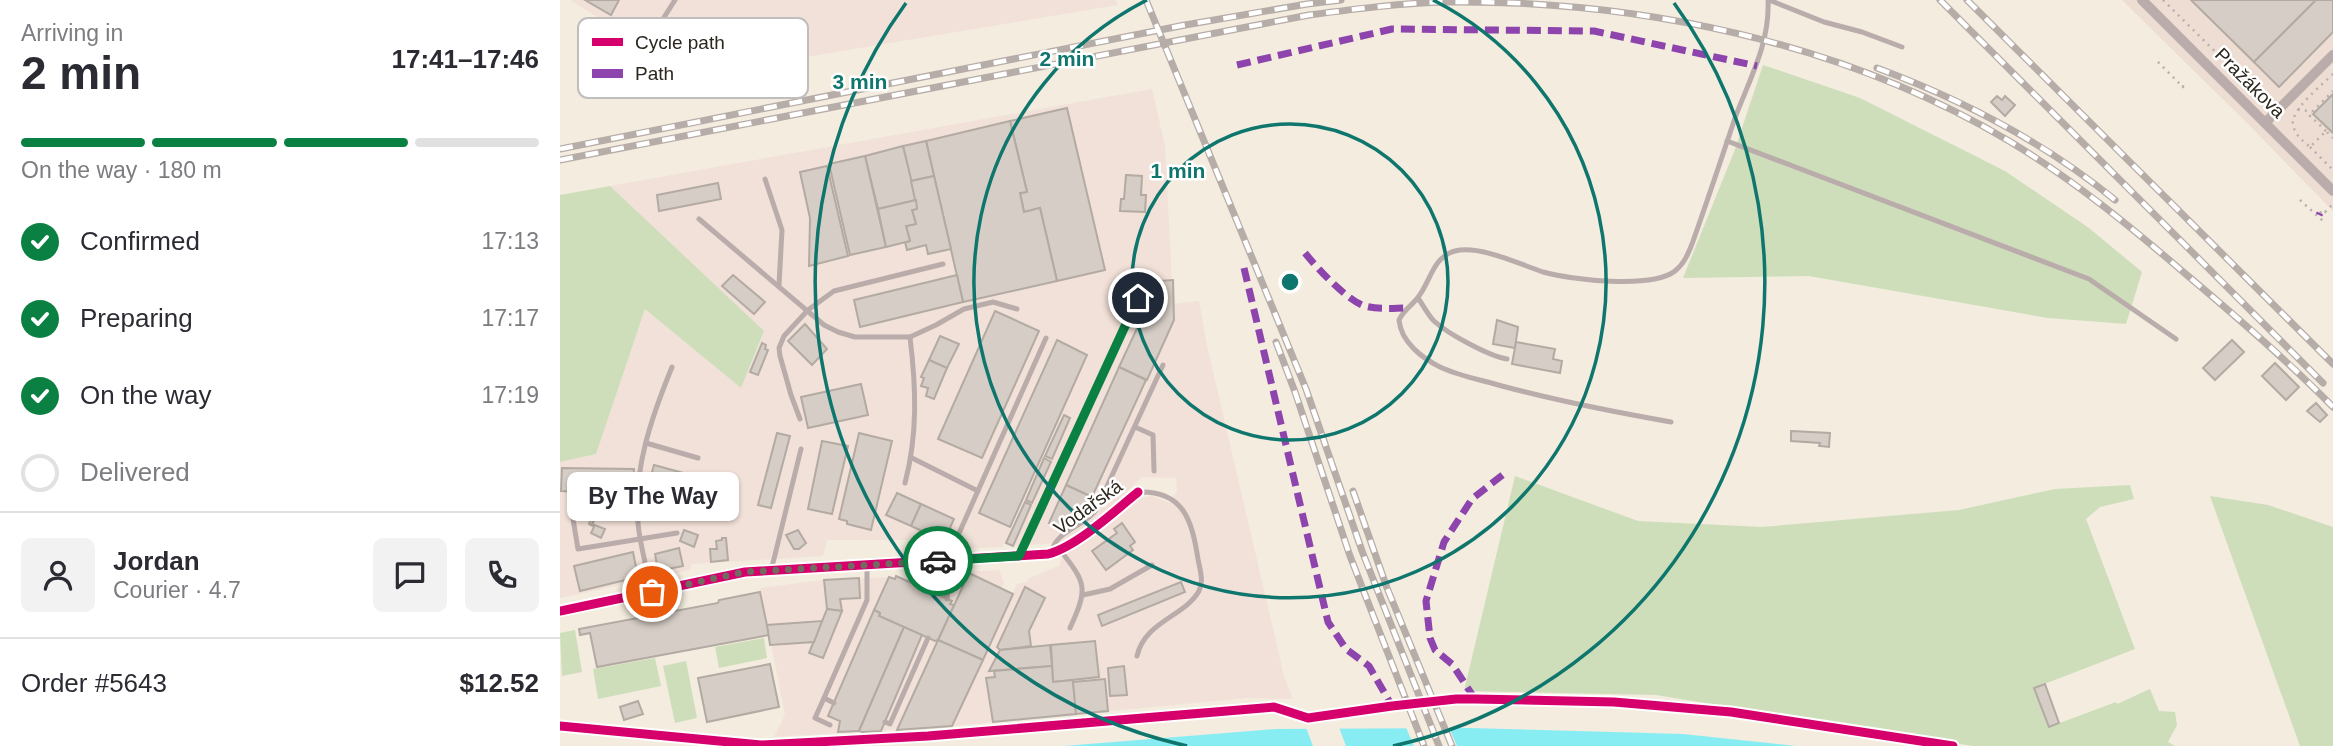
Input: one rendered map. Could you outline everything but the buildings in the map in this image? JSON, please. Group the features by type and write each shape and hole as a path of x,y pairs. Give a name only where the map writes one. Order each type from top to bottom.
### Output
{"street":[{"name":"Pražákova","path":"2142,0 2333,191"},
{"path":"2265,123 2333,55"},
{"name":"Vodařská","path":"560,611 744,572 1019,556 1055,551 1102,521 1138,492"}],"lane":[{"path":"664,18 675,0"},
{"path":"1671,422 1545,397 1440,367 1412,347 1400,328 1402,314 1418,298 1438,262 1445,255 1466,250 1547,273 1634,282 1668,276 1681,265 1692,244 1763,47 1769,16 1768,0 1824,22 1902,47"},
{"path":"1727,141 2089,279 2176,340"},
{"path":"765,179 782,230 779,285"},
{"path":"699,219 808,310 838,332 855,337 910,337 964,309 993,302 1017,309"},
{"path":"800,419 779,348 784,336 808,310 834,290 943,264"},
{"path":"1019,556 1138,298"},
{"path":"1418,298 1434,320 1457,337 1493,357 1507,359"},
{"path":"905,484 912,458 916,405 910,337"},
{"path":"947,599 952,549 1046,338"},
{"path":"1070,628 1083,601 1080,576 1055,551 1056,540 1096,510 1163,365"},
{"path":"652,592 638,513 643,456 653,413 672,367"},
{"path":"1135,427 1153,435 1154,471"},
{"path":"646,443 698,458"},
{"path":"771,571 801,449"},
{"path":"912,458 978,491"},
{"path":"1137,656 1140,644 1151,631 1192,599 1202,581 1194,532 1183,511 1166,496 1156,492 1138,492"},
{"path":"677,533 578,549 573,519 582,515 684,511"},
{"path":"830,725 815,718 867,600 867,565"},
{"path":"1083,595 1110,589 1152,565"},
{"path":"885,722 890,724 928,638"},
{"path":"824,698 834,702"}],"path":[{"path":"2163,0 2259,96 2278,98 2284,104"},
{"path":"2158,62 2183,87 2179,81"},
{"path":"2333,74 2298,109 2293,120 2294,129 2333,170"},
{"path":"2333,91 2309,115 2333,138"},
{"path":"2298,109 2312,112"},
{"path":"2310,148 2326,131"},
{"path":"2300,200 2323,222 2320,214 2333,204"}],"shaded area":[{"path":"570,0 1116,0 1118,5 808,57 808,18 599,18"},
{"path":"2122,0 2333,0 2333,211 2248,124"},
{"path":"1152,89 1165,146 1173,304 1199,301 1207,346 1284,676 1293,699 1247,698 952,726 774,737 785,715 760,588 824,580 895,579 896,576 921,588 921,574 999,570 1004,582 1002,588 1013,593 1017,584 1027,582 1030,578 1061,565 1060,561 1070,550 1136,499 1152,496 1170,503 1177,491 1176,478 1142,477 1099,518 1059,543 1013,546 1005,542 1002,547 936,550 933,547 935,540 827,540 823,556 692,564 690,570 560,598 560,462 596,453 645,309 741,388 764,332 610,186"}],"green space":[{"path":"1763,65 1860,98 2005,171 2089,228 2142,272 2126,324 2048,318 1809,276 1683,278 1734,152"},
{"path":"610,186 764,331 741,388 645,309 596,454 560,462 560,195"},
{"path":"1515,476 1638,521 1762,527 1959,510 2055,489 2130,485 2134,499 2100,507 2086,519 2135,649 2034,688 2049,727 2116,702 2117,704 2150,689 2159,711 2175,712 2177,725 2168,742 2175,746 1973,746 1656,695 1464,691"},
{"path":"2210,496 2268,505 2333,527 2333,746 2300,746"},
{"path":"575,630 582,672 562,676 560,633"},
{"path":"764,638 767,658 719,668 715,647"},
{"path":"655,658 661,686 598,699 593,669"},
{"path":"686,661 697,718 675,723 663,666"}],"water":[{"path":"1469,728 1683,734 1796,746 1064,746 1276,729"}],"pier":[{"path":"1305,725 1338,725 1346,746 1313,746"},
{"path":"1405,725 1448,725 1457,746 1414,746"}],"railway":[{"path":"1146,0 1306,389 1362,551 1439,746"},
{"path":"560,149 1185,25 1341,0"},
{"path":"1940,0 2323,383"},
{"path":"1967,0 2333,364"},
{"path":"560,160 1309,15 1447,2 1520,3 1666,19 1809,53 1878,77 1945,107 2009,141 2079,188 2145,240 2262,340 2333,407"},
{"path":"1877,68 1909,80 2002,124 2060,159 2115,200"},
{"path":"1276,342 1350,556 1424,746"},
{"path":"1353,491 1387,588 1452,746"}],"marked path":[{"path":"1237,65 1392,29 1594,31 1757,66"},
{"path":"1305,253 1339,289 1362,305 1406,308"},
{"path":"1244,268 1328,622 1346,649 1369,666 1392,706"},
{"path":"1475,699 1452,664 1435,650 1430,638 1426,601 1444,542 1472,499 1505,473"}],"cycle path":[{"path":"560,611 745,572 1048,554 1083,536 1138,492"},
{"path":"560,726 761,745 928,736 1274,707 1308,718 1392,706 1475,699 1614,702 1731,712 1953,746"}],"way so far":[{"path":"652,592 744,572 938,561"}],"place":[{"name":"By The Way","path":"652,592"}],"route":[{"path":"938,561 1019,556 1138,298"}]}
